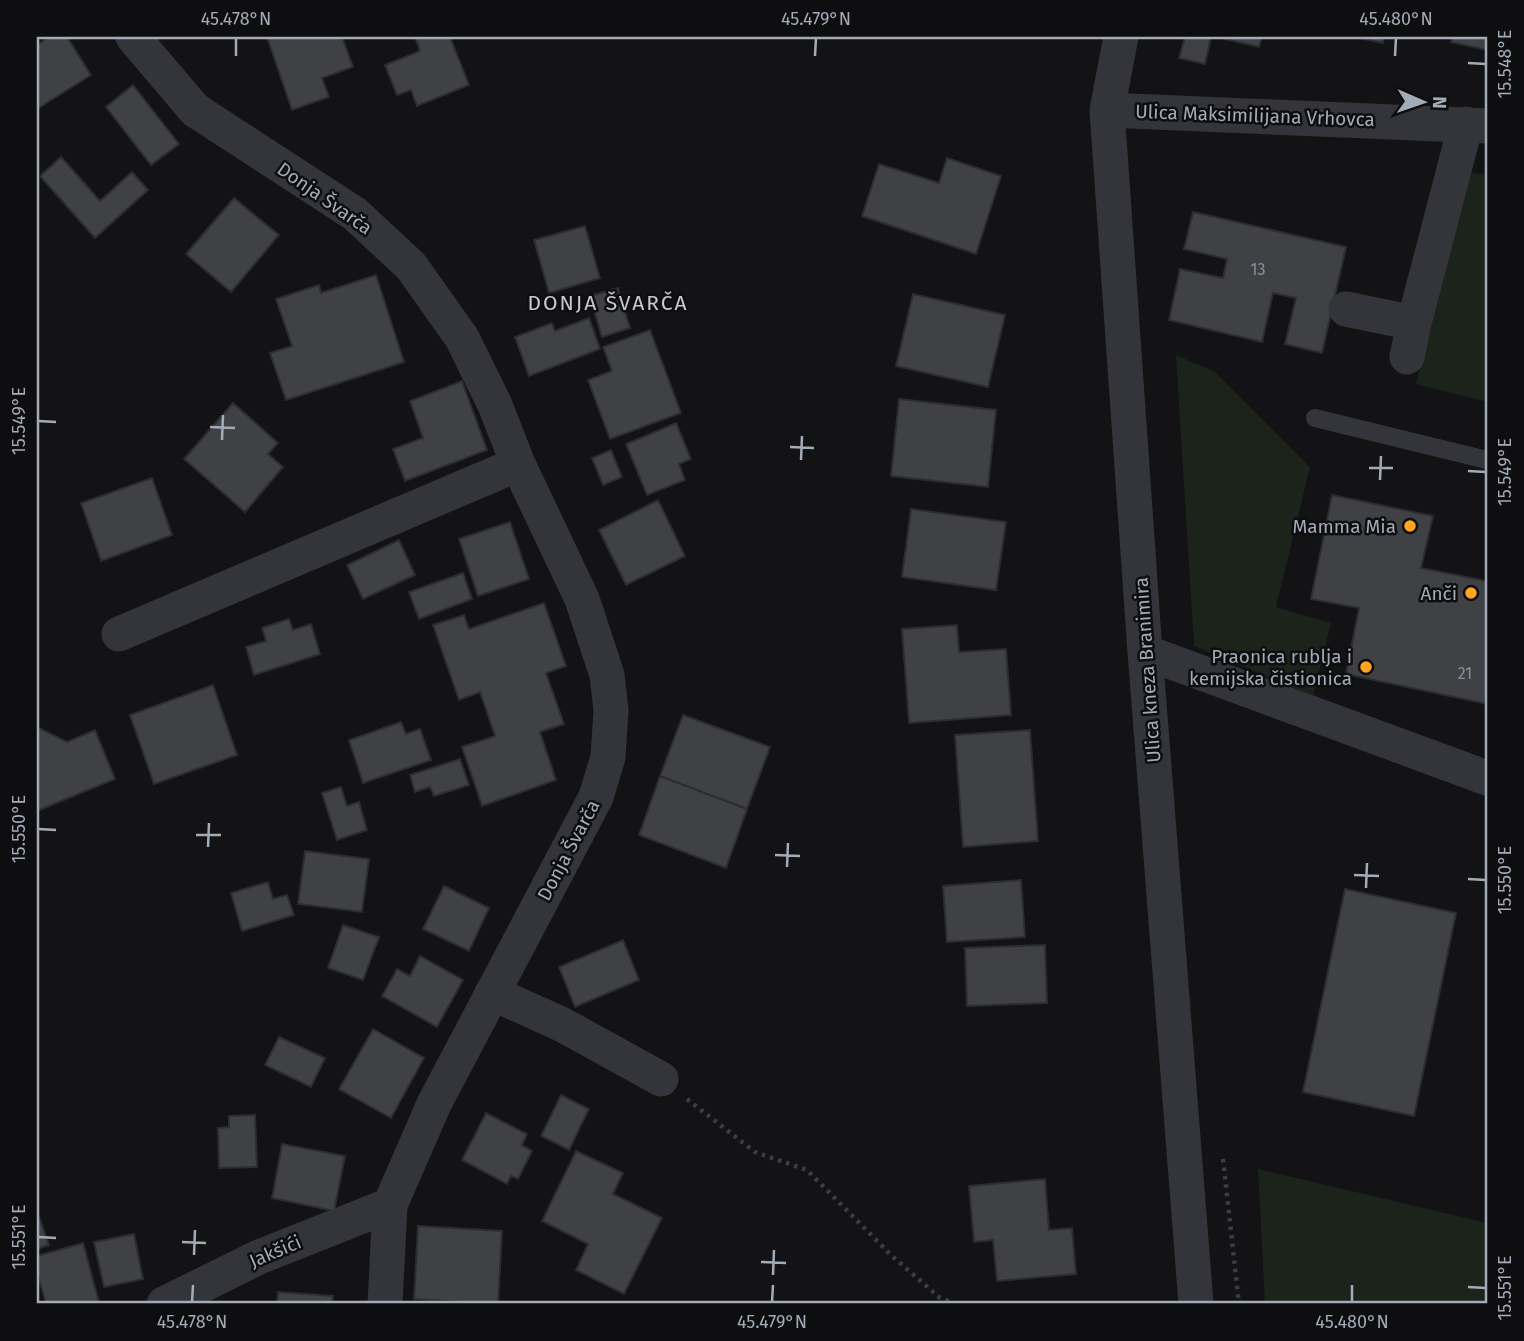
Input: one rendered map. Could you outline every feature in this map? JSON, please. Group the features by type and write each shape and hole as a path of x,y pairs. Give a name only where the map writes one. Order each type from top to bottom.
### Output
{"street":[{"name":"Donja Švarča","path":"133,37 195,110 355,214 411,266 462,338 495,405 518,464 583,599 607,675 611,710 608,757 596,797 434,1104 390,1205 385,1304"},
{"name":"Ulica kneza Branimira","path":"1121,37 1107,110 1145,652 1196,1304"},
{"name":"Ulica Maksimilijana Vrhovca","path":"1107,110 1477,125"},
{"path":"1407,357 1414,323 1477,125"},
{"path":"1346,309 1414,323"},
{"path":"119,634 518,464"},
{"path":"1145,652 1487,778"},
{"path":"492,993 561,1024 662,1079"},
{"name":"Jakšići","path":"164,1304 259,1257 390,1205"}],"lane":[{"path":"1315,418 1487,460"}],"path":[{"path":"662,1079 755,1152 807,1170 891,1255 940,1298 956,1304"}],"shaded area":[{"path":"1469,173 1487,174 1487,402 1416,384"},
{"path":"1176,355 1215,372 1310,467 1276,607 1331,623 1313,696 1194,646"},
{"path":"1258,1169 1487,1223 1487,1304 1265,1304"}],"building":[{"path":"49,37 67,37 91,75 37,109 37,45"},
{"path":"267,37 342,37 353,67 322,78 329,97 292,110"},
{"path":"415,37 450,37 469,85 417,106 411,90 397,95 385,65 420,51"},
{"path":"1185,37 1211,37 1205,64 1179,58"},
{"path":"1217,37 1262,37 1259,47"},
{"path":"1355,37 1384,37 1383,43"},
{"path":"1453,37 1487,37 1487,50 1451,42"},
{"path":"133,85 179,144 151,165 106,107"},
{"path":"61,157 100,201 132,172 148,190 95,238 40,176"},
{"path":"947,158 1001,176 976,254 862,216 879,164 939,183"},
{"path":"234,198 279,235 231,292 186,254"},
{"path":"1193,212 1346,247 1322,353 1285,344 1296,298 1273,293 1262,342 1169,320 1180,269 1223,278 1227,259 1184,249"},
{"path":"585,226 600,278 549,293 534,240"},
{"path":"376,275 404,362 286,400 270,353 292,346 276,299 319,285 321,293"},
{"path":"618,288 630,328 602,337 590,296"},
{"path":"913,294 1005,315 988,387 896,366"},
{"path":"589,318 600,349 529,376 515,337 552,323 555,331"},
{"path":"650,330 681,413 610,439 588,380 612,371 603,347"},
{"path":"462,381 487,450 405,481 393,449 423,438 410,401"},
{"path":"899,399 996,410 988,487 891,476"},
{"path":"233,403 278,443 268,454 283,467 245,512 184,459"},
{"path":"676,423 691,459 679,464 685,480 647,495 626,444"},
{"path":"611,450 622,477 603,485 592,458"},
{"path":"152,478 172,535 101,561 81,503"},
{"path":"1332,495 1433,516 1421,568 1487,581 1487,704 1346,674 1359,608 1311,599"},
{"path":"658,500 685,556 626,585 599,530"},
{"path":"911,509 1006,522 996,590 902,577"},
{"path":"510,522 529,579 478,596 459,539"},
{"path":"399,540 415,575 363,599 347,565"},
{"path":"463,573 472,599 419,619 409,592"},
{"path":"544,603 566,666 546,673 564,724 540,732 556,780 482,806 462,747 495,736 480,692 459,700 433,625 464,615 469,629"},
{"path":"289,619 293,630 311,624 320,654 254,675 246,647 266,641 262,628"},
{"path":"957,625 959,652 1006,649 1011,715 909,723 902,629"},
{"path":"213,685 237,755 154,784 130,715"},
{"path":"683,715 770,747 747,809 660,776"},
{"path":"401,722 406,734 420,729 431,760 363,783 349,740"},
{"path":"37,727 67,742 95,730 115,779 37,811"},
{"path":"1030,730 1038,841 963,847 955,735"},
{"path":"460,759 469,785 434,796 430,787 415,792 410,775"},
{"path":"660,776 747,809 726,868 639,835"},
{"path":"341,787 347,806 359,802 367,830 337,840 322,793"},
{"path":"305,851 369,859 362,912 298,904"},
{"path":"1021,880 1025,937 947,942 943,886"},
{"path":"268,882 273,899 287,895 294,915 242,931 231,893"},
{"path":"444,886 489,908 469,951 423,929"},
{"path":"1345,889 1456,913 1414,1116 1303,1092"},
{"path":"343,925 379,937 363,980 328,968"},
{"path":"623,940 639,980 575,1007 559,967"},
{"path":"1045,945 1047,1003 967,1006 965,948"},
{"path":"420,956 463,980 437,1027 382,996 397,969 410,976"},
{"path":"373,1029 424,1058 391,1118 339,1089"},
{"path":"279,1037 325,1058 311,1087 265,1065"},
{"path":"561,1095 589,1109 569,1150 541,1136"},
{"path":"486,1113 527,1134 522,1145 532,1151 518,1179 511,1176 507,1184 462,1160"},
{"path":"255,1115 257,1167 219,1168 218,1128 229,1127 229,1116"},
{"path":"282,1144 345,1156 334,1211 272,1198"},
{"path":"576,1151 623,1173 613,1194 662,1218 624,1294 576,1270 588,1244 542,1221"},
{"path":"1045,1179 1049,1230 1072,1228 1076,1274 997,1281 993,1240 974,1242 969,1186"},
{"path":"37,1211 49,1245 37,1249"},
{"path":"418,1226 502,1231 498,1304 414,1299"},
{"path":"134,1234 143,1279 104,1287 94,1242"},
{"path":"83,1243 99,1302 46,1304 37,1272 37,1256"},
{"path":"278,1292 333,1296 332,1304 277,1304"}],"place":[{"name":"Mamma Mia","path":"1410,526"},
{"name":"Anči","path":"1471,593"},
{"name":"Praonica rublja i kemijska čistionica","path":"1366,667"}],"district":[{"name":"DONJA ŠVARČA","path":"608,303"}]}
